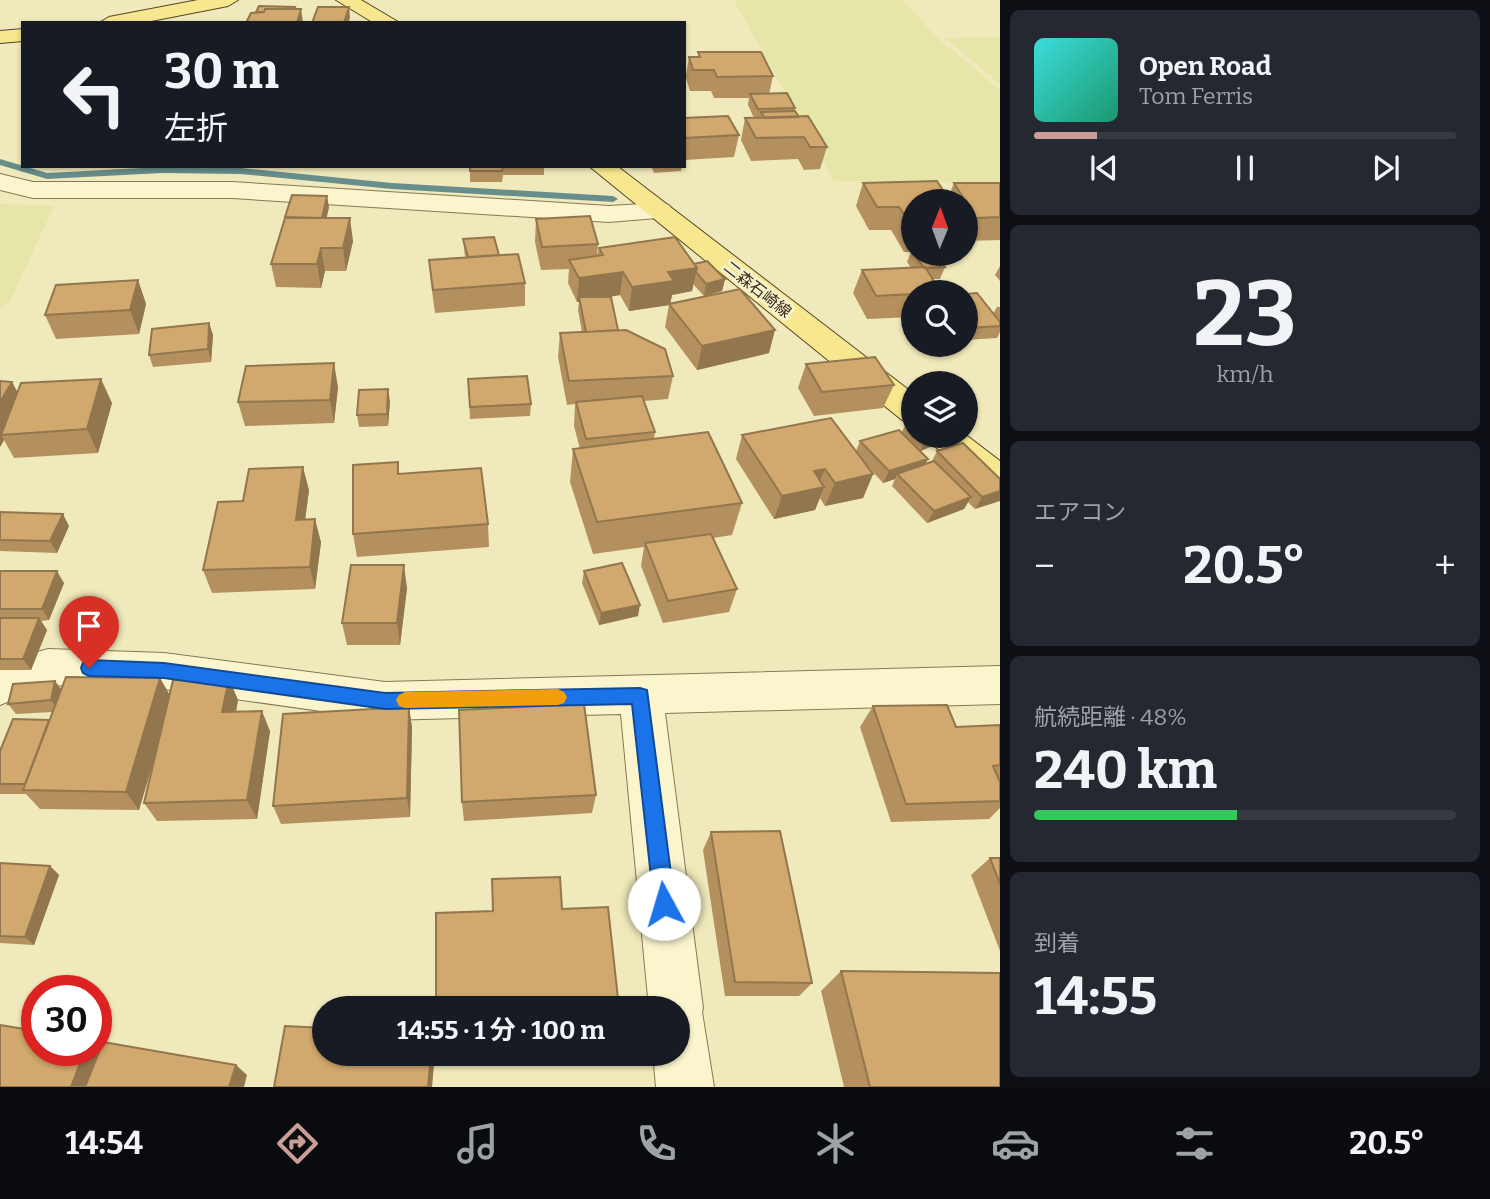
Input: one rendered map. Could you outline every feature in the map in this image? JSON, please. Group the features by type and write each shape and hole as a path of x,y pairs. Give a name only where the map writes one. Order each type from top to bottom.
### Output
{"main road":[{"path":"119,21 228,0"},
{"path":"346,0 386,21"},
{"path":"0,37 21,35"},
{"name":"二森石崎線","path":"604,168 901,402"},
{"path":"959,448 1000,480"}],"street":[{"path":"0,182 33,190 232,190 609,214 660,211"},
{"path":"0,686 14,677 48,667 164,671 385,701 1000,685"},
{"path":"640,695 675,996"},
{"path":"683,1066 685,1087"}],"green space":[{"path":"734,0 903,0 935,36 1000,90 1000,183 834,181"},
{"path":"1000,37 1000,84 945,38"},
{"path":"0,204 54,206 9,303 0,308"}],"building":[{"path":"259,6 295,7 256,12"},
{"path":"318,7 349,7 345,21 313,21"},
{"path":"265,9 301,9 298,21 247,21 251,13 264,12"},
{"path":"698,52 761,52 773,76 717,77 714,70 693,70 689,57 700,57"},
{"path":"787,93 795,108 758,109 750,94"},
{"path":"795,111 799,117 765,118 761,112"},
{"path":"728,116 739,135 686,138 686,118"},
{"path":"808,116 827,147 810,147 804,137 756,138 745,118"},
{"path":"470,168 503,168 502,171 470,171"},
{"path":"937,181 942,189 901,189 901,210 899,207 877,207 863,183"},
{"path":"954,183 1000,183 1000,217 978,218 978,189 958,189"},
{"path":"292,195 327,196 322,218 285,217"},
{"path":"590,216 598,244 542,247 536,219"},
{"path":"285,218 350,218 343,248 321,248 317,264 271,264"},
{"path":"494,237 499,255 468,257 463,239"},
{"path":"675,237 697,268 668,272 674,281 632,287 623,272 579,278 569,260 603,255 599,248"},
{"path":"518,254 525,283 433,290 429,260"},
{"path":"707,261 725,279 706,284 696,272 694,264"},
{"path":"923,266 945,267 924,268"},
{"path":"925,267 933,280 901,280 901,295 876,296 862,270"},
{"path":"138,280 130,310 45,315 56,285"},
{"path":"740,289 775,330 702,346 669,304"},
{"path":"978,294 1000,322 1000,326 978,327"},
{"path":"579,297 611,297 618,330 586,332"},
{"path":"209,323 208,349 149,355 152,329"},
{"path":"626,330 665,349 673,376 569,381 560,333"},
{"path":"875,357 894,385 822,392 806,364"},
{"path":"334,363 330,400 238,402 246,366"},
{"path":"527,376 531,404 470,407 468,379"},
{"path":"101,379 87,429 1,435 21,383"},
{"path":"0,381 12,382 0,402"},
{"path":"388,389 387,414 357,415 359,390"},
{"path":"642,396 655,432 586,439 576,402"},
{"path":"831,418 873,474 835,483 825,469 814,471 824,487 782,496 742,435"},
{"path":"899,430 901,448 917,448 928,459 889,471 860,441"},
{"path":"708,432 742,503 597,522 573,449"},
{"path":"968,448 1000,479 1000,491 982,497 937,451"},
{"path":"934,461 971,497 934,511 897,474"},
{"path":"398,462 398,474 481,468 488,524 353,534 353,465"},
{"path":"303,467 296,520 315,519 310,567 203,570 218,502 243,501 249,469"},
{"path":"0,512 63,514 50,541 0,540"},
{"path":"711,534 737,589 668,601 645,543"},
{"path":"622,563 640,605 601,613 584,571"},
{"path":"351,565 404,565 397,623 342,623"},
{"path":"0,571 57,571 42,609 0,609"},
{"path":"0,618 39,618 23,659 0,659"},
{"path":"66,677 160,678 126,792 23,790"},
{"path":"229,679 222,712 262,711 247,800 144,803 173,680"},
{"path":"55,681 51,700 8,704 13,684"},
{"path":"584,704 596,795 462,802 459,710"},
{"path":"947,705 956,727 1000,725 1000,765 993,766 1000,782 1000,801 906,804 873,706"},
{"path":"409,707 407,798 273,806 283,714"},
{"path":"13,719 49,720 25,784 0,784 0,751"},
{"path":"780,831 812,983 735,982 711,832"},
{"path":"990,858 1000,858 1000,884"},
{"path":"0,863 50,866 25,937 0,936"},
{"path":"560,877 562,909 608,907 618,996 436,996 436,913 493,911 492,879"},
{"path":"841,971 1000,973 1000,1087 870,1087"},
{"path":"0,1025 21,1028 21,1066 79,1066 71,1087 0,1087"},
{"path":"285,1026 312,1027 312,1066 430,1066 428,1087 274,1087"},
{"path":"112,1044 236,1065 229,1087 85,1087 93,1066 112,1066"}],"waterway":[{"path":"0,162 47,176 162,170 241,171 392,186 613,199"}],"slow traffic":[{"path":"405,700 558,697"}],"route":[{"path":"89,668 164,671 385,701 640,695 664,904"}]}
